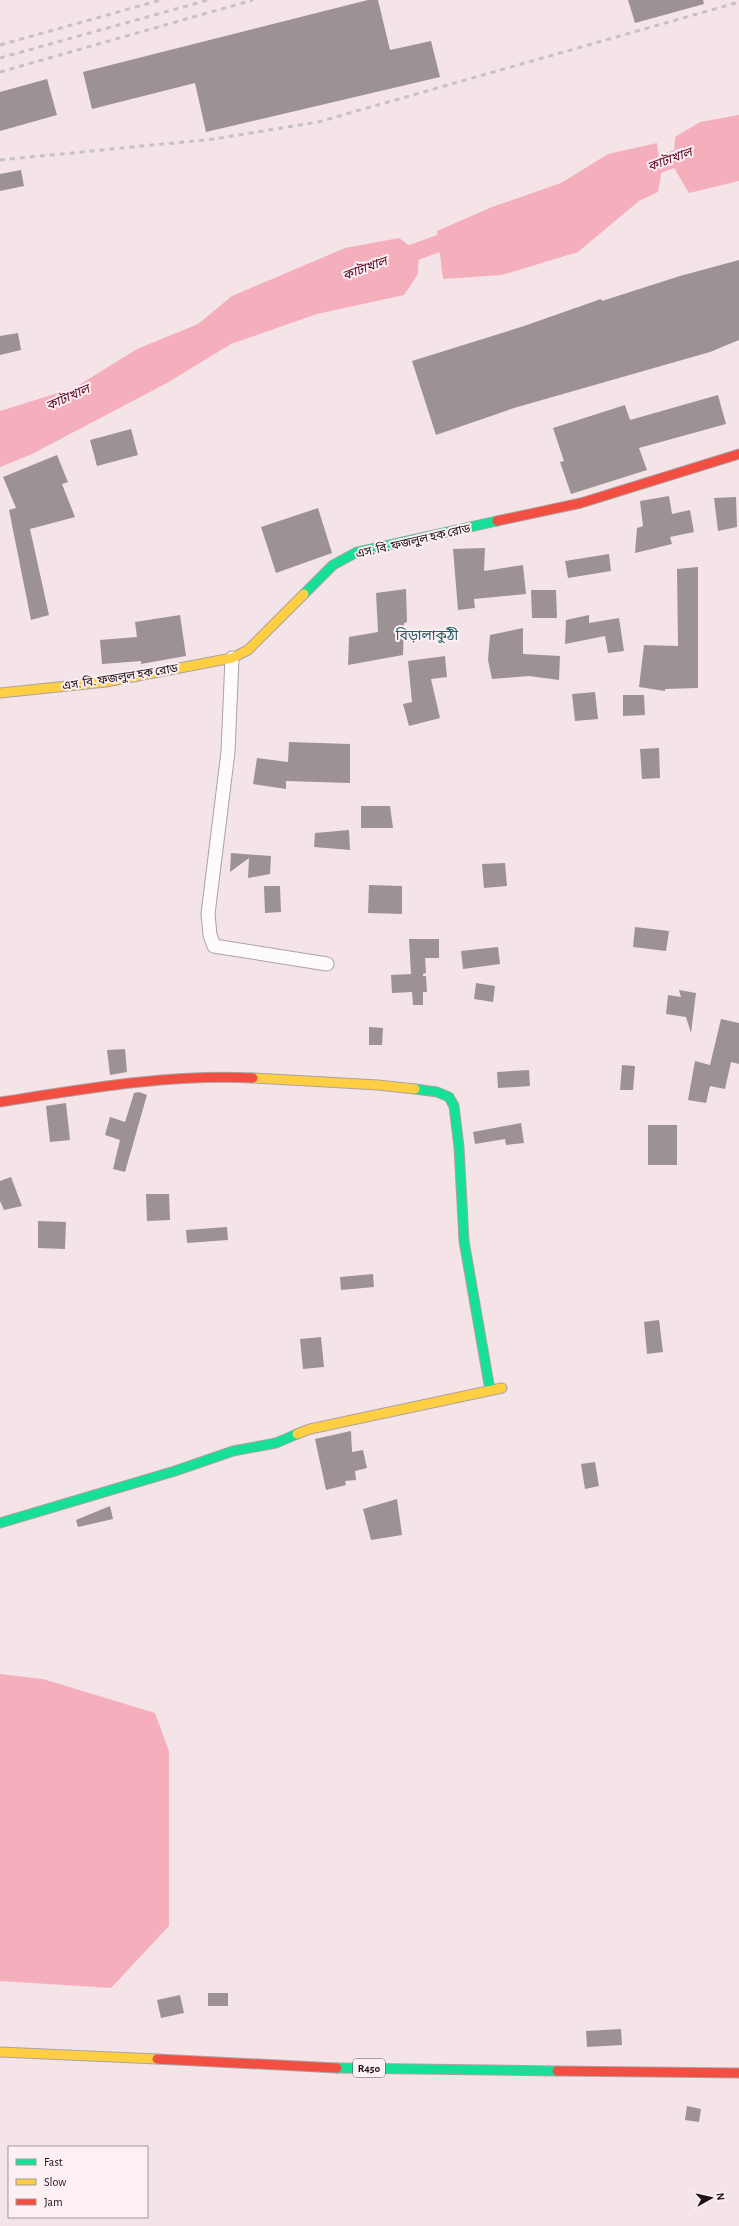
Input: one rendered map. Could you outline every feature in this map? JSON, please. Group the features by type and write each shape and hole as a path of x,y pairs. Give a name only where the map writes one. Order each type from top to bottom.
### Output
{"main road":[{"name":"এস. বি. ফজলুল হক রোড","path":"0,693 106,682 232,658 248,650 332,565 357,552 581,503 739,454"},
{"path":"0,1102 148,1080 210,1076 378,1085 438,1092 449,1097 454,1106 458,1140 464,1241 490,1390"},
{"path":"0,1523 175,1471 234,1451 276,1443 310,1429 503,1388"},
{"name":"R450","path":"0,2052 342,2068 739,2073"}],"street":[{"path":"232,658 228,752 208,914 210,935 214,946 327,964"}],"water":[{"path":"739,115 739,181 689,193 673,166 675,137 700,122"},
{"path":"657,143 661,175 658,192 639,201 578,252 502,275 443,279 437,231 492,207 561,183 608,154"},
{"path":"399,238 419,253 418,274 404,295 317,314 231,344 167,383 32,454 0,467 0,411 74,388 137,349 198,324 232,296 345,248"},
{"path":"0,1674 43,1679 155,1713 169,1751 169,1926 111,1988 0,1981"}],"building":[{"path":"368,0 378,0 390,50 431,41 440,77 206,132 195,83 92,109 83,72"},
{"path":"628,0 703,0 704,4 635,23"},
{"path":"47,79 57,115 0,131 0,92"},
{"path":"21,170 24,186 0,191 0,174"},
{"path":"739,260 739,340 710,352 514,408 436,435 412,361 524,326 601,299 602,301 680,276"},
{"path":"18,333 21,350 0,355 0,336"},
{"path":"718,395 726,424 639,448 647,470 571,494 560,462 564,461 553,428 625,405 630,420"},
{"path":"131,429 138,455 97,466 90,440"},
{"path":"57,455 68,482 62,484 75,517 30,529 49,615 31,620 9,510 16,508 3,477"},
{"path":"669,496 672,514 690,510 694,532 670,537 672,544 635,553 637,528 643,526 640,501"},
{"path":"736,497 737,527 718,531 714,498"},
{"path":"318,508 332,553 276,573 261,527"},
{"path":"485,548 484,571 523,565 526,594 474,599 475,608 458,610 453,549"},
{"path":"609,554 611,571 568,578 565,561"},
{"path":"698,567 698,688 665,689 665,691 639,687 644,645 678,646 677,569"},
{"path":"406,589 407,622 404,623 403,655 348,665 349,637 378,632 376,593"},
{"path":"531,590 556,590 557,618 532,618"},
{"path":"180,615 186,656 141,664 141,661 102,664 100,640 137,637 135,622"},
{"path":"589,615 589,623 619,618 624,651 608,653 605,636 565,644 566,620"},
{"path":"523,628 523,654 560,656 559,680 529,676 492,679 488,660 490,635"},
{"path":"445,656 447,677 431,679 440,718 409,726 403,704 412,702 408,661"},
{"path":"595,692 598,719 575,721 572,694"},
{"path":"623,695 644,695 645,715 623,716"},
{"path":"289,742 350,744 350,783 286,781 286,789 253,784 257,758 288,762"},
{"path":"659,748 660,778 642,779 640,749"},
{"path":"361,806 390,806 393,828 361,828"},
{"path":"349,830 350,850 314,847 315,833"},
{"path":"231,853 271,856 270,874 248,878 249,858 230,872"},
{"path":"505,863 507,886 484,888 482,864"},
{"path":"369,885 402,886 402,914 368,913"},
{"path":"264,886 280,886 281,912 265,913"},
{"path":"635,927 669,931 666,951 633,947"},
{"path":"409,939 439,939 439,958 425,958 426,973 423,974 423,976 426,976 427,992 423,992 423,1005 413,1005 412,992 392,993 391,975 411,974"},
{"path":"498,947 500,964 463,969 461,951"},
{"path":"476,983 495,986 493,1002 474,999"},
{"path":"679,990 696,993 691,1033 686,1017 666,1014 668,995 681,997"},
{"path":"721,1019 739,1023 739,1064 731,1062 725,1089 710,1086 706,1103 688,1100 695,1061 710,1065"},
{"path":"369,1027 383,1028 382,1045 369,1045"},
{"path":"125,1049 127,1072 110,1075 107,1050"},
{"path":"622,1065 635,1066 633,1090 620,1090"},
{"path":"529,1070 530,1086 498,1088 497,1072"},
{"path":"139,1092 147,1095 125,1172 113,1169 120,1140 105,1135 110,1117 125,1122 134,1093"},
{"path":"66,1103 70,1140 50,1142 46,1106"},
{"path":"521,1123 524,1143 506,1145 505,1139 475,1144 473,1132"},
{"path":"648,1125 677,1125 677,1165 648,1165"},
{"path":"11,1177 22,1206 4,1210 0,1201 0,1181"},
{"path":"146,1194 169,1194 170,1220 147,1221"},
{"path":"38,1221 66,1222 65,1249 38,1248"},
{"path":"227,1227 228,1240 187,1243 186,1230"},
{"path":"373,1274 374,1287 341,1290 340,1277"},
{"path":"659,1320 663,1352 647,1354 644,1322"},
{"path":"321,1337 324,1367 303,1369 300,1339"},
{"path":"351,1431 352,1452 363,1450 367,1468 355,1471 356,1480 345,1481 346,1485 326,1490 315,1439"},
{"path":"595,1462 599,1486 585,1489 581,1464"},
{"path":"397,1499 402,1535 371,1540 363,1509"},
{"path":"110,1506 113,1519 78,1527 76,1520"},
{"path":"208,1993 228,1993 228,2006 208,2006"},
{"path":"180,1995 184,2013 161,2018 157,2000"},
{"path":"621,2029 622,2045 587,2047 586,2031"},
{"path":"687,2106 701,2109 699,2122 685,2120"}],"waterway":[{"name":"কাটাখাল","path":"638,172 739,136"},
{"name":"কাটাখাল","path":"395,259 460,236"}],"railway":[{"path":"0,45 161,0"},
{"path":"0,58 208,0"},
{"path":"0,72 253,0"},
{"path":"0,160 214,139 318,122 739,2"}],"traffic: fast":[{"path":"304,594 333,565 357,552 497,521"},
{"path":"415,1089 437,1092 449,1097 454,1106 459,1147 464,1241 490,1390"},
{"path":"0,1523 175,1471 233,1451 276,1443 297,1434"},
{"path":"337,2068 557,2071"}],"traffic: slow":[{"path":"0,693 106,682 232,658 248,650 304,594"},
{"path":"253,1078 378,1085 415,1089"},
{"path":"297,1434 310,1429 502,1388"},
{"path":"0,2052 157,2059"}],"traffic: jam":[{"path":"497,521 581,503 739,454"},
{"path":"0,1102 157,1080 221,1077 253,1078"},
{"path":"157,2059 337,2068"},
{"path":"557,2071 739,2073"}],"district":[{"name":"বিড়ালাকুঠী","path":"427,636"}]}
